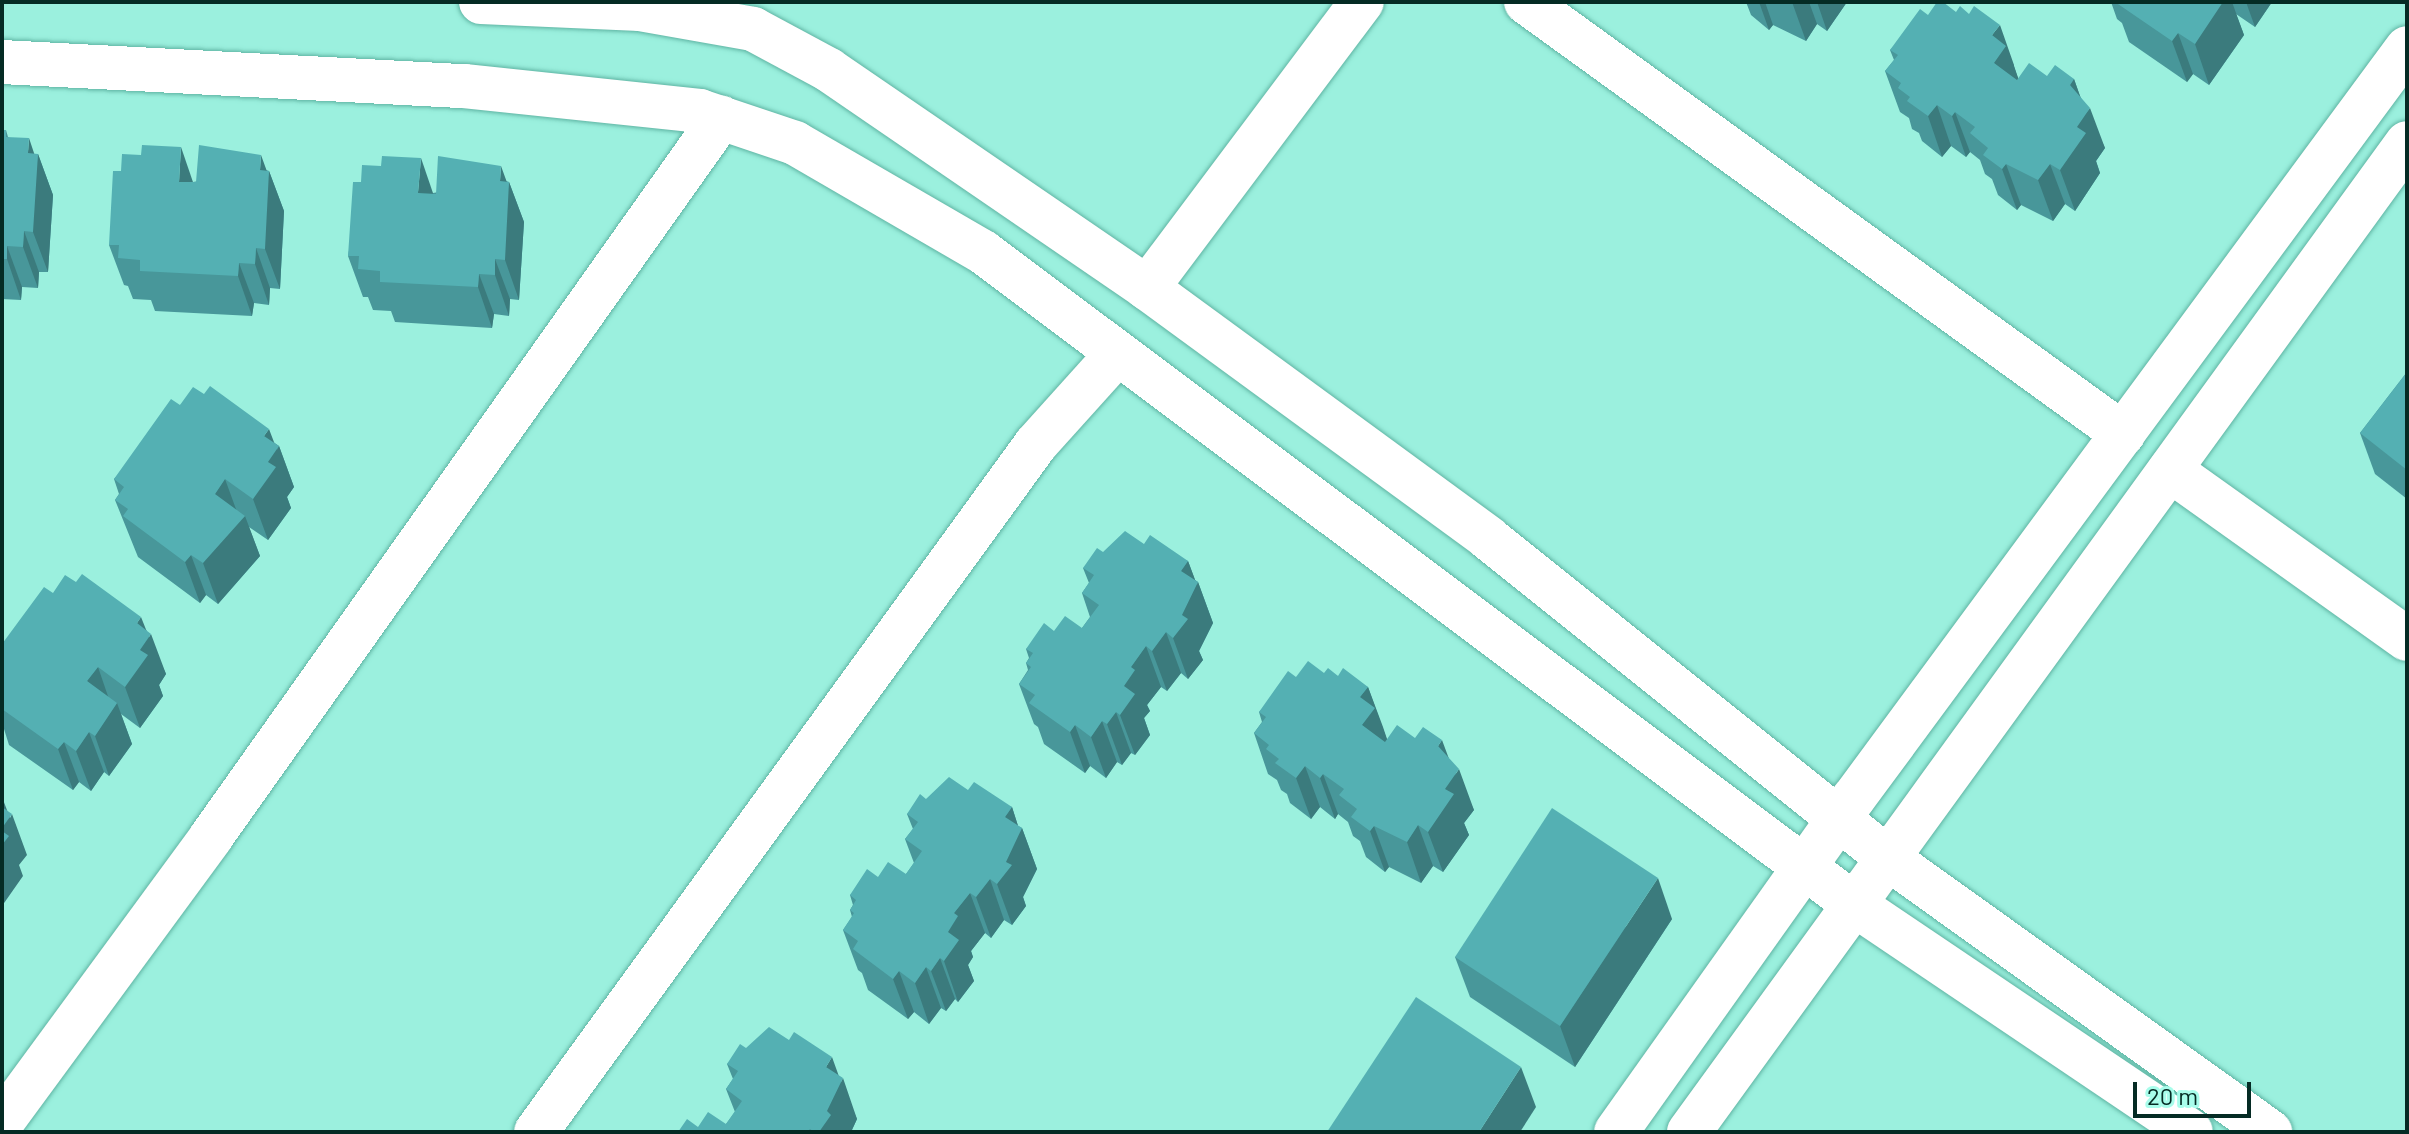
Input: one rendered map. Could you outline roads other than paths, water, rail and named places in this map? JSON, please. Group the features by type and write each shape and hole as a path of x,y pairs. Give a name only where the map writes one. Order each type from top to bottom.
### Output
{"street":[{"path":"481,2 754,15 1147,288 1488,538 1841,817 1889,859 2270,1132"},
{"path":"1147,288 1362,2"},
{"path":"1526,2 2123,434"},
{"path":"1616,1132 1841,817 2407,48"},
{"path":"2,62 464,86 700,111 795,143 983,252 1855,905 2191,1132"},
{"path":"2,1122 211,837 721,118"},
{"path":"1689,1132 2407,143"},
{"path":"536,1132 1036,444 1117,354"},
{"path":"2170,470 2407,639"}]}
